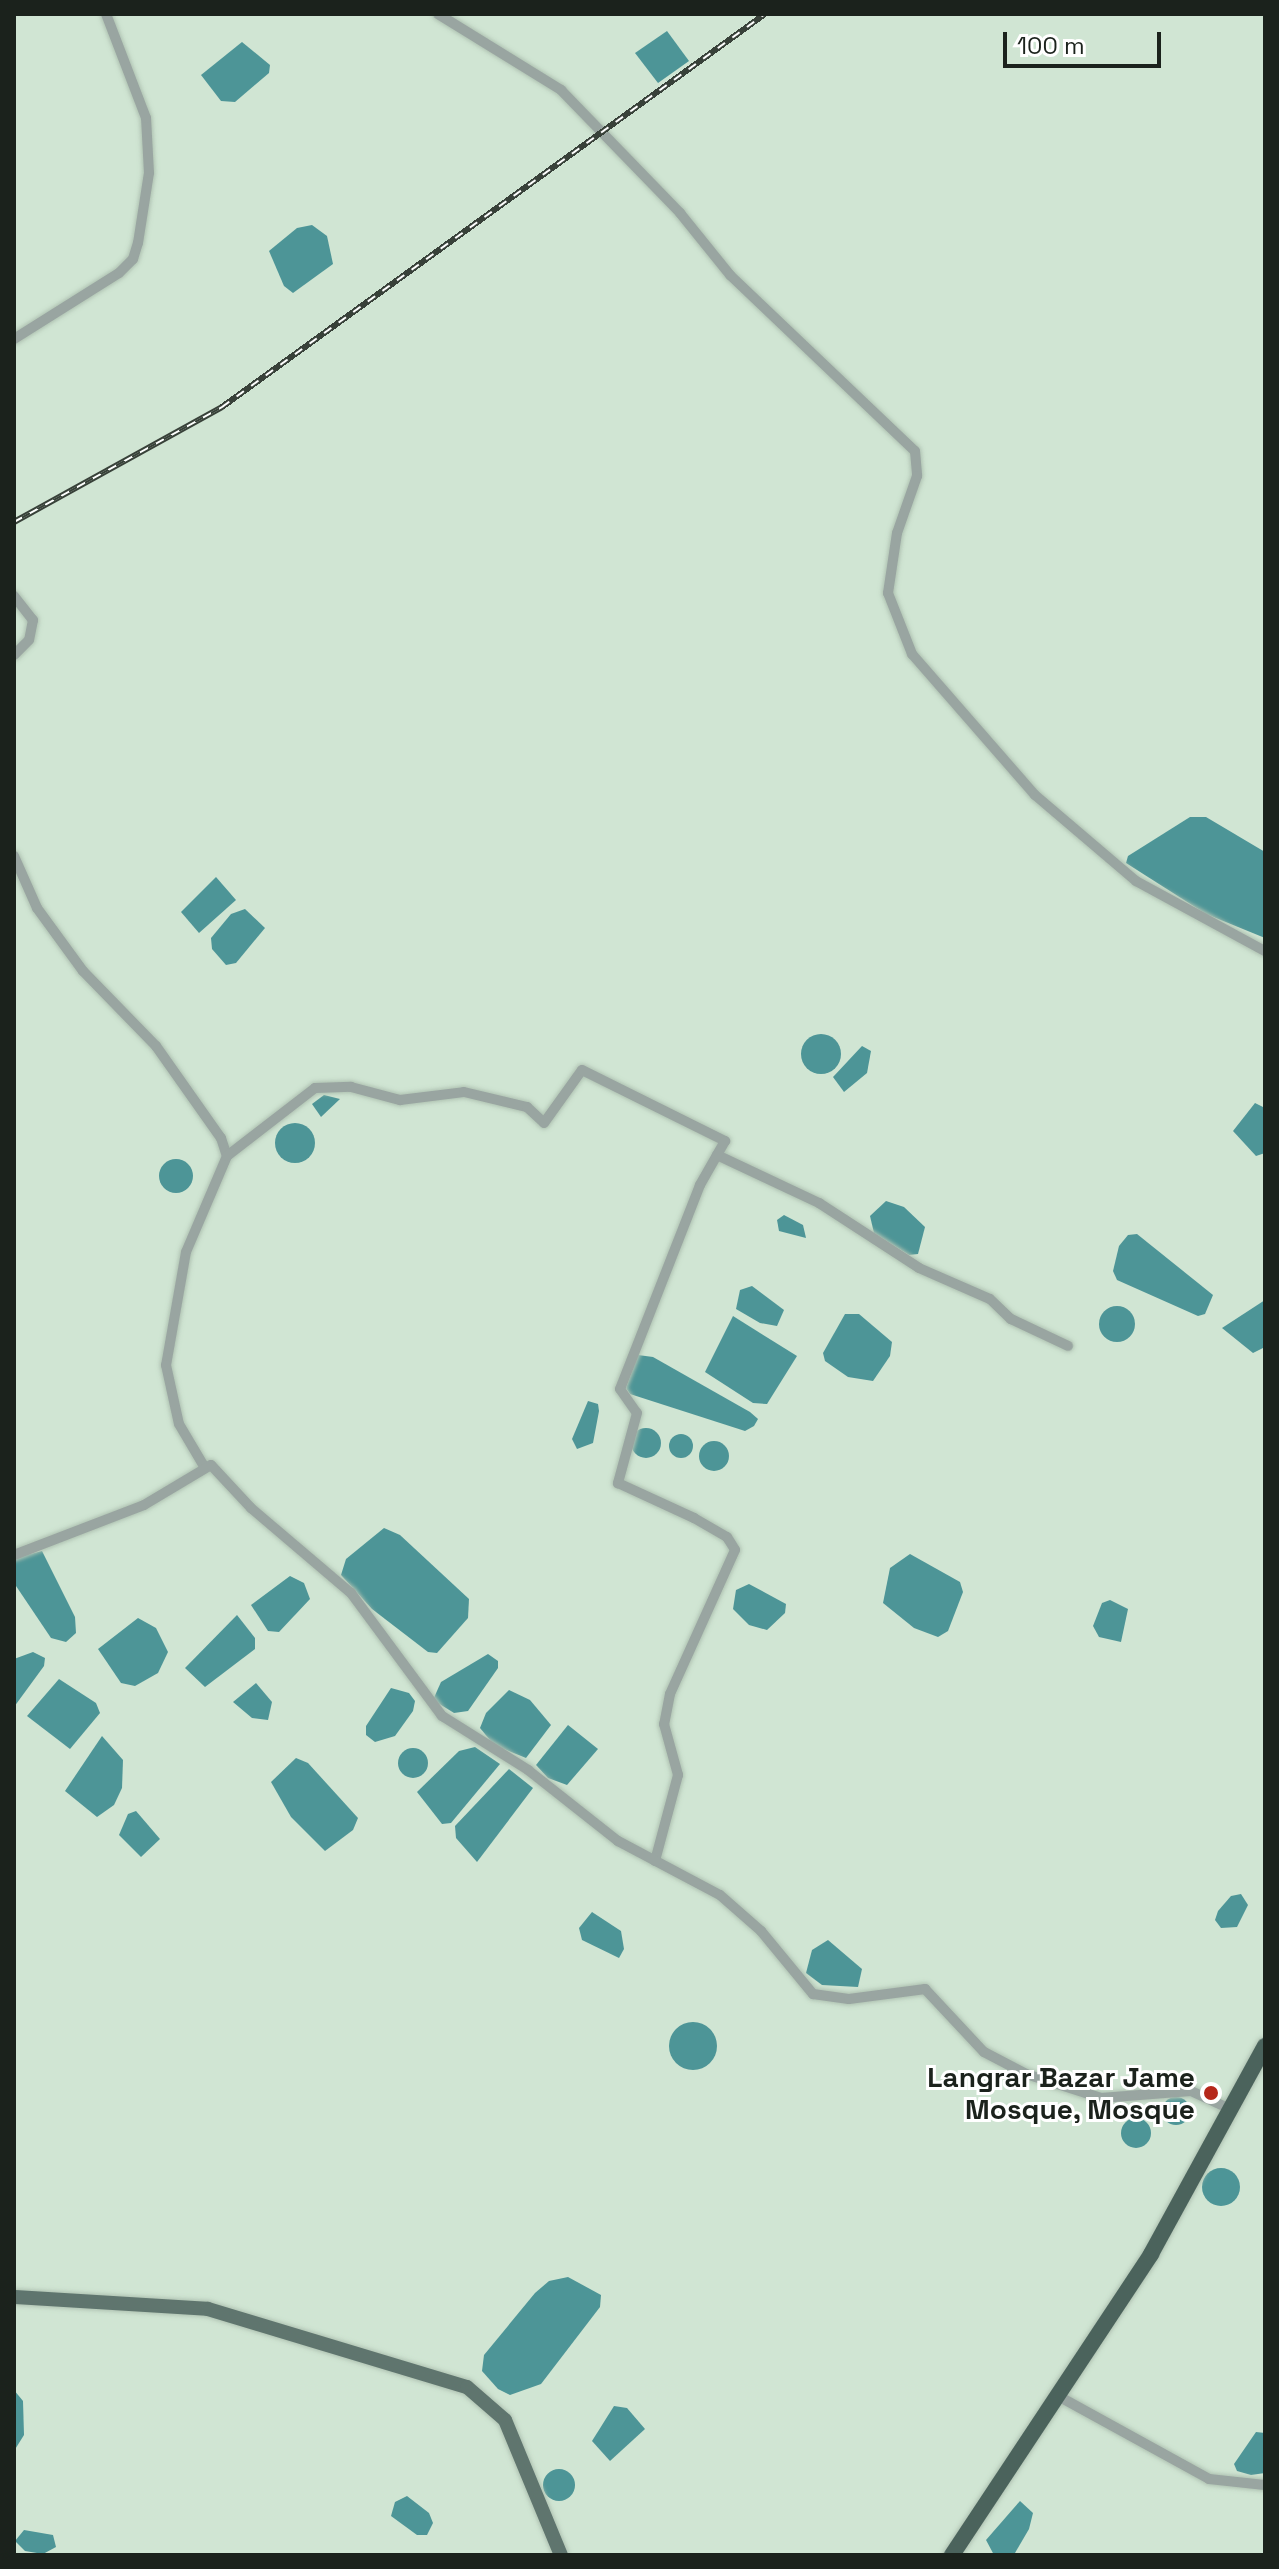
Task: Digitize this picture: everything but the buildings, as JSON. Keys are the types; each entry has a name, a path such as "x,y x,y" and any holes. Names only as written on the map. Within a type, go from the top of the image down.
{"highway":[{"path":"952,2555 1060,2397 1151,2254 1265,2046"}],"main road":[{"path":"14,2297 208,2309 467,2387 505,2420 561,2555"}],"street":[{"path":"14,339 119,273 133,259 138,243 149,173 146,118 106,14"},
{"path":"438,14 561,90 680,213 730,275 915,451 917,476 897,533 888,593 912,654 1035,795 1136,881 1265,951"},
{"path":"14,596 33,620 29,640 14,655"},
{"path":"14,856 37,908 83,971 156,1046 221,1138 227,1156"},
{"path":"205,1468 179,1424 166,1365 186,1252 227,1156 315,1088 351,1087 400,1100 464,1092 527,1107 544,1123 582,1070 725,1141 700,1185 620,1389 637,1413 618,1483 694,1518 727,1537 735,1550 670,1694 664,1724 678,1775 655,1861"},
{"path":"717,1155 819,1203 919,1268 990,1299 1011,1319 1068,1346"},
{"path":"14,1555 144,1505 211,1465 224,1475 251,1508 351,1593 442,1716 528,1770 618,1841 720,1895 761,1931 813,1994 849,1999 925,1989 984,2052 1026,2074 1101,2098 1191,2091 1230,2109"},
{"path":"1060,2397 1209,2479 1265,2485"}],"water":[{"path":"667,31 689,61 658,83 635,53"},
{"path":"242,42 270,65 269,73 235,102 221,101 201,75"},
{"path":"312,225 327,236 333,264 293,293 284,286 269,251 297,228"},
{"path":"1190,817 1206,817 1265,852 1265,938 1206,914 1126,863 1128,856"},
{"path":"216,877 236,900 199,933 181,912"},
{"path":"245,909 265,928 236,963 226,965 212,949 211,938 231,914"},
{"path":"821,1034 835,1040 841,1054 835,1068 821,1074 807,1068 801,1054 807,1040"},
{"path":"862,1046 871,1051 867,1073 844,1092 833,1077"},
{"path":"324,1095 340,1099 321,1117 312,1104"},
{"path":"1255,1103 1265,1108 1265,1153 1256,1156 1233,1131"},
{"path":"295,1123 309,1129 315,1143 309,1157 295,1163 281,1157 275,1143 281,1129"},
{"path":"176,1159 188,1164 193,1176 188,1188 176,1193 164,1188 159,1176 164,1164"},
{"path":"886,1201 904,1207 925,1227 918,1254 909,1255 874,1233 870,1216"},
{"path":"784,1215 803,1225 806,1238 779,1231 777,1220"},
{"path":"1137,1234 1213,1295 1205,1314 1198,1316 1117,1280 1113,1271 1119,1246 1128,1235"},
{"path":"752,1286 784,1310 777,1326 760,1323 736,1309 740,1290"},
{"path":"1265,1300 1265,1347 1253,1353 1222,1328"},
{"path":"1117,1306 1130,1311 1135,1324 1130,1337 1117,1342 1104,1337 1099,1324 1104,1311"},
{"path":"845,1314 859,1314 892,1342 890,1356 873,1381 848,1377 825,1361 823,1353"},
{"path":"733,1316 797,1356 767,1404 753,1403 705,1372"},
{"path":"638,1355 653,1357 750,1412 758,1419 754,1426 745,1431 630,1394 626,1388"},
{"path":"588,1401 598,1404 599,1411 593,1443 577,1449 572,1439"},
{"path":"646,1428 652,1429 660,1437 660,1449 652,1457 646,1458 640,1457 632,1449 631,1443 632,1437 640,1429"},
{"path":"681,1434 690,1437 693,1446 690,1455 681,1458 672,1455 669,1446 672,1437"},
{"path":"714,1441 720,1442 728,1450 728,1462 720,1470 714,1471 708,1470 700,1462 699,1456 700,1450 708,1442"},
{"path":"384,1528 400,1535 469,1599 468,1618 437,1653 428,1652 372,1609 341,1575 346,1559"},
{"path":"42,1551 75,1617 76,1633 66,1642 51,1638 14,1583 14,1558"},
{"path":"910,1554 960,1582 963,1592 948,1631 938,1637 914,1628 883,1603 890,1568"},
{"path":"290,1576 304,1583 310,1599 279,1632 268,1631 251,1605"},
{"path":"749,1584 786,1604 785,1613 767,1630 749,1625 733,1609 736,1590"},
{"path":"1110,1600 1128,1609 1121,1642 1099,1637 1093,1626 1102,1603"},
{"path":"237,1615 255,1638 255,1649 205,1687 185,1668"},
{"path":"138,1618 156,1628 168,1652 158,1673 135,1686 121,1683 98,1649"},
{"path":"33,1652 45,1658 44,1666 14,1707 14,1659"},
{"path":"488,1654 498,1661 498,1668 468,1711 454,1713 433,1700 441,1682"},
{"path":"59,1679 96,1703 100,1713 70,1749 27,1716"},
{"path":"256,1683 272,1702 268,1720 252,1718 233,1702"},
{"path":"391,1688 409,1693 415,1701 413,1711 395,1736 375,1742 366,1735 366,1726"},
{"path":"509,1690 530,1700 551,1725 526,1758 494,1745 480,1728 486,1713"},
{"path":"568,1725 598,1749 567,1785 548,1778 536,1765"},
{"path":"102,1736 123,1760 122,1788 114,1805 97,1817 65,1791"},
{"path":"475,1747 500,1764 451,1823 442,1824 417,1792 459,1751"},
{"path":"413,1748 424,1752 428,1763 424,1774 413,1778 402,1774 398,1763 402,1752"},
{"path":"296,1758 308,1763 358,1818 353,1830 325,1851 291,1817 271,1782"},
{"path":"509,1769 533,1788 477,1862 456,1838 455,1826"},
{"path":"136,1811 160,1839 141,1857 119,1835 128,1814"},
{"path":"1241,1894 1248,1905 1237,1927 1221,1928 1215,1920 1218,1911 1231,1896"},
{"path":"592,1912 621,1931 624,1949 619,1958 582,1940 579,1928"},
{"path":"828,1940 862,1969 858,1987 822,1985 806,1973 812,1950"},
{"path":"693,2022 710,2029 717,2046 710,2063 693,2070 676,2063 669,2046 676,2029"},
{"path":"1176,2097 1186,2101 1190,2111 1186,2121 1176,2125 1166,2121 1162,2111 1166,2101"},
{"path":"1136,2118 1147,2122 1151,2133 1147,2144 1136,2148 1125,2144 1121,2133 1125,2122"},
{"path":"1221,2168 1234,2174 1240,2187 1234,2200 1221,2206 1208,2200 1202,2187 1208,2174"},
{"path":"568,2277 601,2295 600,2307 541,2384 510,2395 498,2389 482,2371 484,2355 535,2293 549,2281"},
{"path":"14,2390 23,2401 24,2435 14,2451"},
{"path":"614,2406 627,2408 645,2429 610,2461 592,2441"},
{"path":"1256,2432 1265,2433 1265,2473 1251,2475 1237,2471 1234,2464"},
{"path":"559,2469 570,2474 575,2485 570,2496 559,2501 548,2496 543,2485 548,2474"},
{"path":"407,2496 429,2513 433,2523 427,2535 417,2535 391,2516 395,2502"},
{"path":"1020,2501 1033,2513 1029,2529 1015,2553 994,2555 986,2540"},
{"path":"24,2530 53,2535 56,2547 43,2554 25,2551 15,2541"}],"railway":[{"path":"14,522 222,407 765,14"}],"place":[{"name":"Langrar Bazar Jame Mosque, Mosque","path":"1211,2093"}]}
